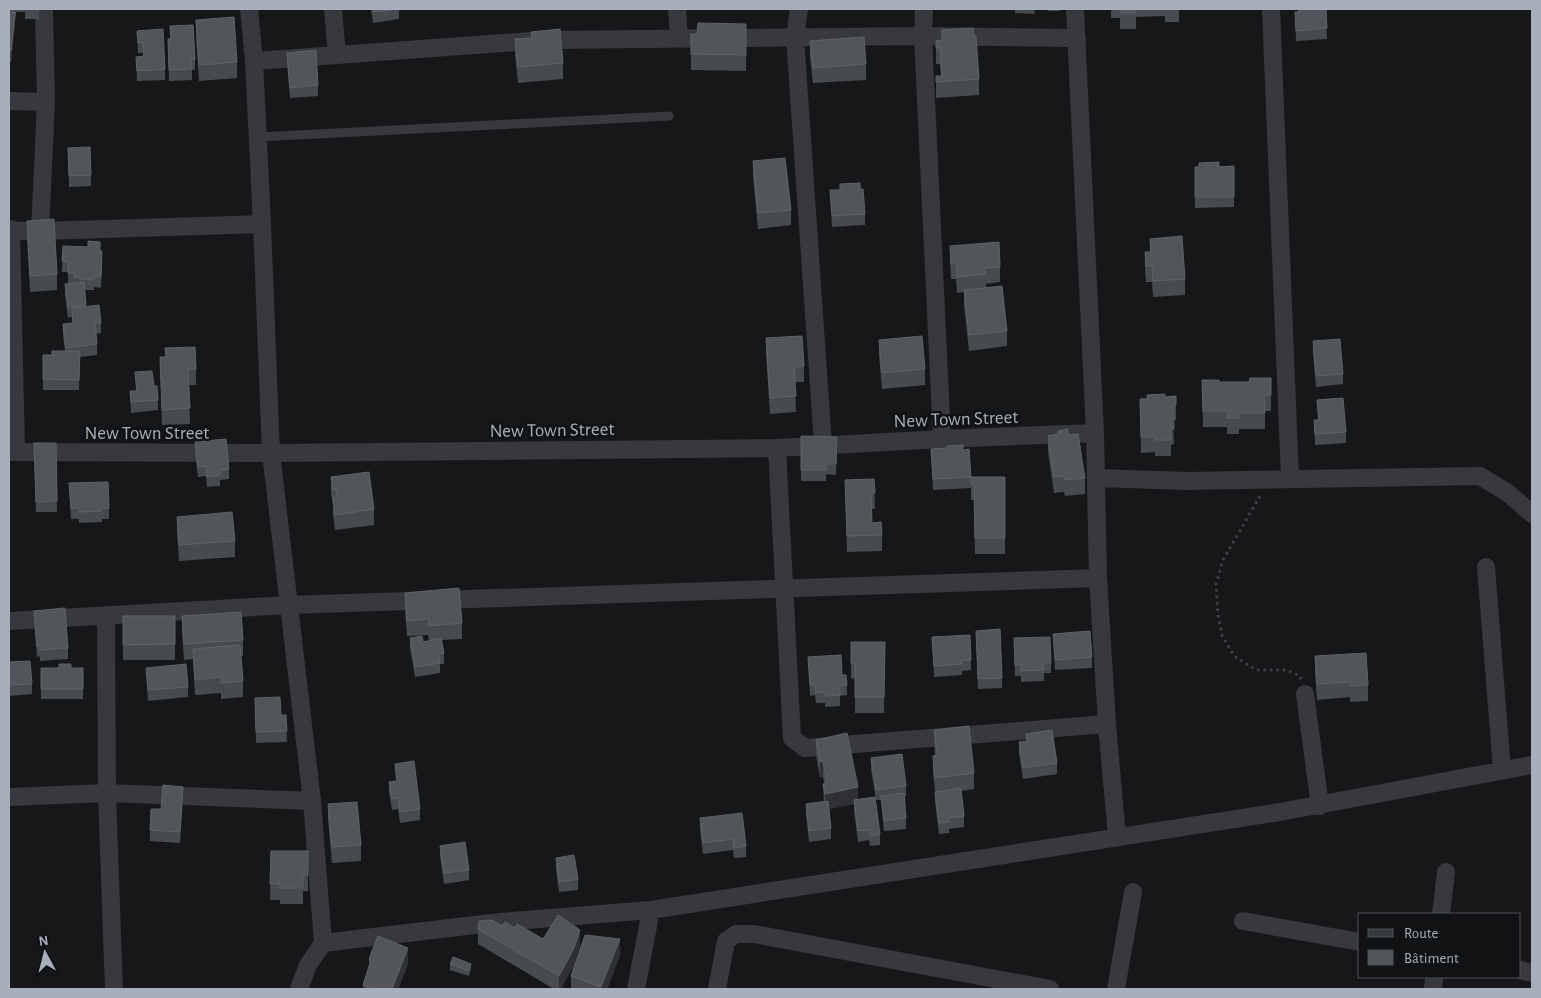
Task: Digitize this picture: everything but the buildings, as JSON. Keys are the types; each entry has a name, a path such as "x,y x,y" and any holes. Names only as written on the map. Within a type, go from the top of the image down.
{"street":[{"path":"40,231 46,102 44,9"},
{"path":"249,9 258,137 271,452 312,801 323,943 308,965 299,989"},
{"path":"334,9 337,55"},
{"path":"678,9 679,38"},
{"path":"800,9 795,37 823,445"},
{"path":"924,9 923,36 942,439"},
{"path":"1075,9 1095,433 1098,578 1107,724 1117,837"},
{"path":"1271,9 1290,478"},
{"path":"254,61 545,40 923,36 1077,38"},
{"path":"9,100 46,102"},
{"path":"12,452 10,229 40,231 262,224"},
{"name":"New Town Street","path":"12,452 777,448 1095,433"},
{"path":"777,448 792,738 805,748 1107,724"},
{"path":"1096,478 1187,481 1480,476 1508,493 1532,514"},
{"path":"1486,567 1502,770"},
{"path":"9,621 289,605 1098,578"},
{"path":"106,615 107,794 114,989"},
{"path":"1305,694 1320,806"},
{"path":"323,943 500,922 651,910 1320,806 1532,765"},
{"path":"9,797 107,794 312,801"},
{"path":"1441,913 1446,872"},
{"path":"1116,989 1133,892"},
{"path":"636,989 651,910"},
{"path":"1243,921 1358,942"},
{"path":"717,989 726,941 736,934 754,934 1050,989"}],"lane":[{"path":"258,137 669,116"}],"path":[{"path":"1269,479 1222,560 1216,584 1218,615 1222,635 1234,656 1256,670 1286,670 1300,676 1305,694"}]}
